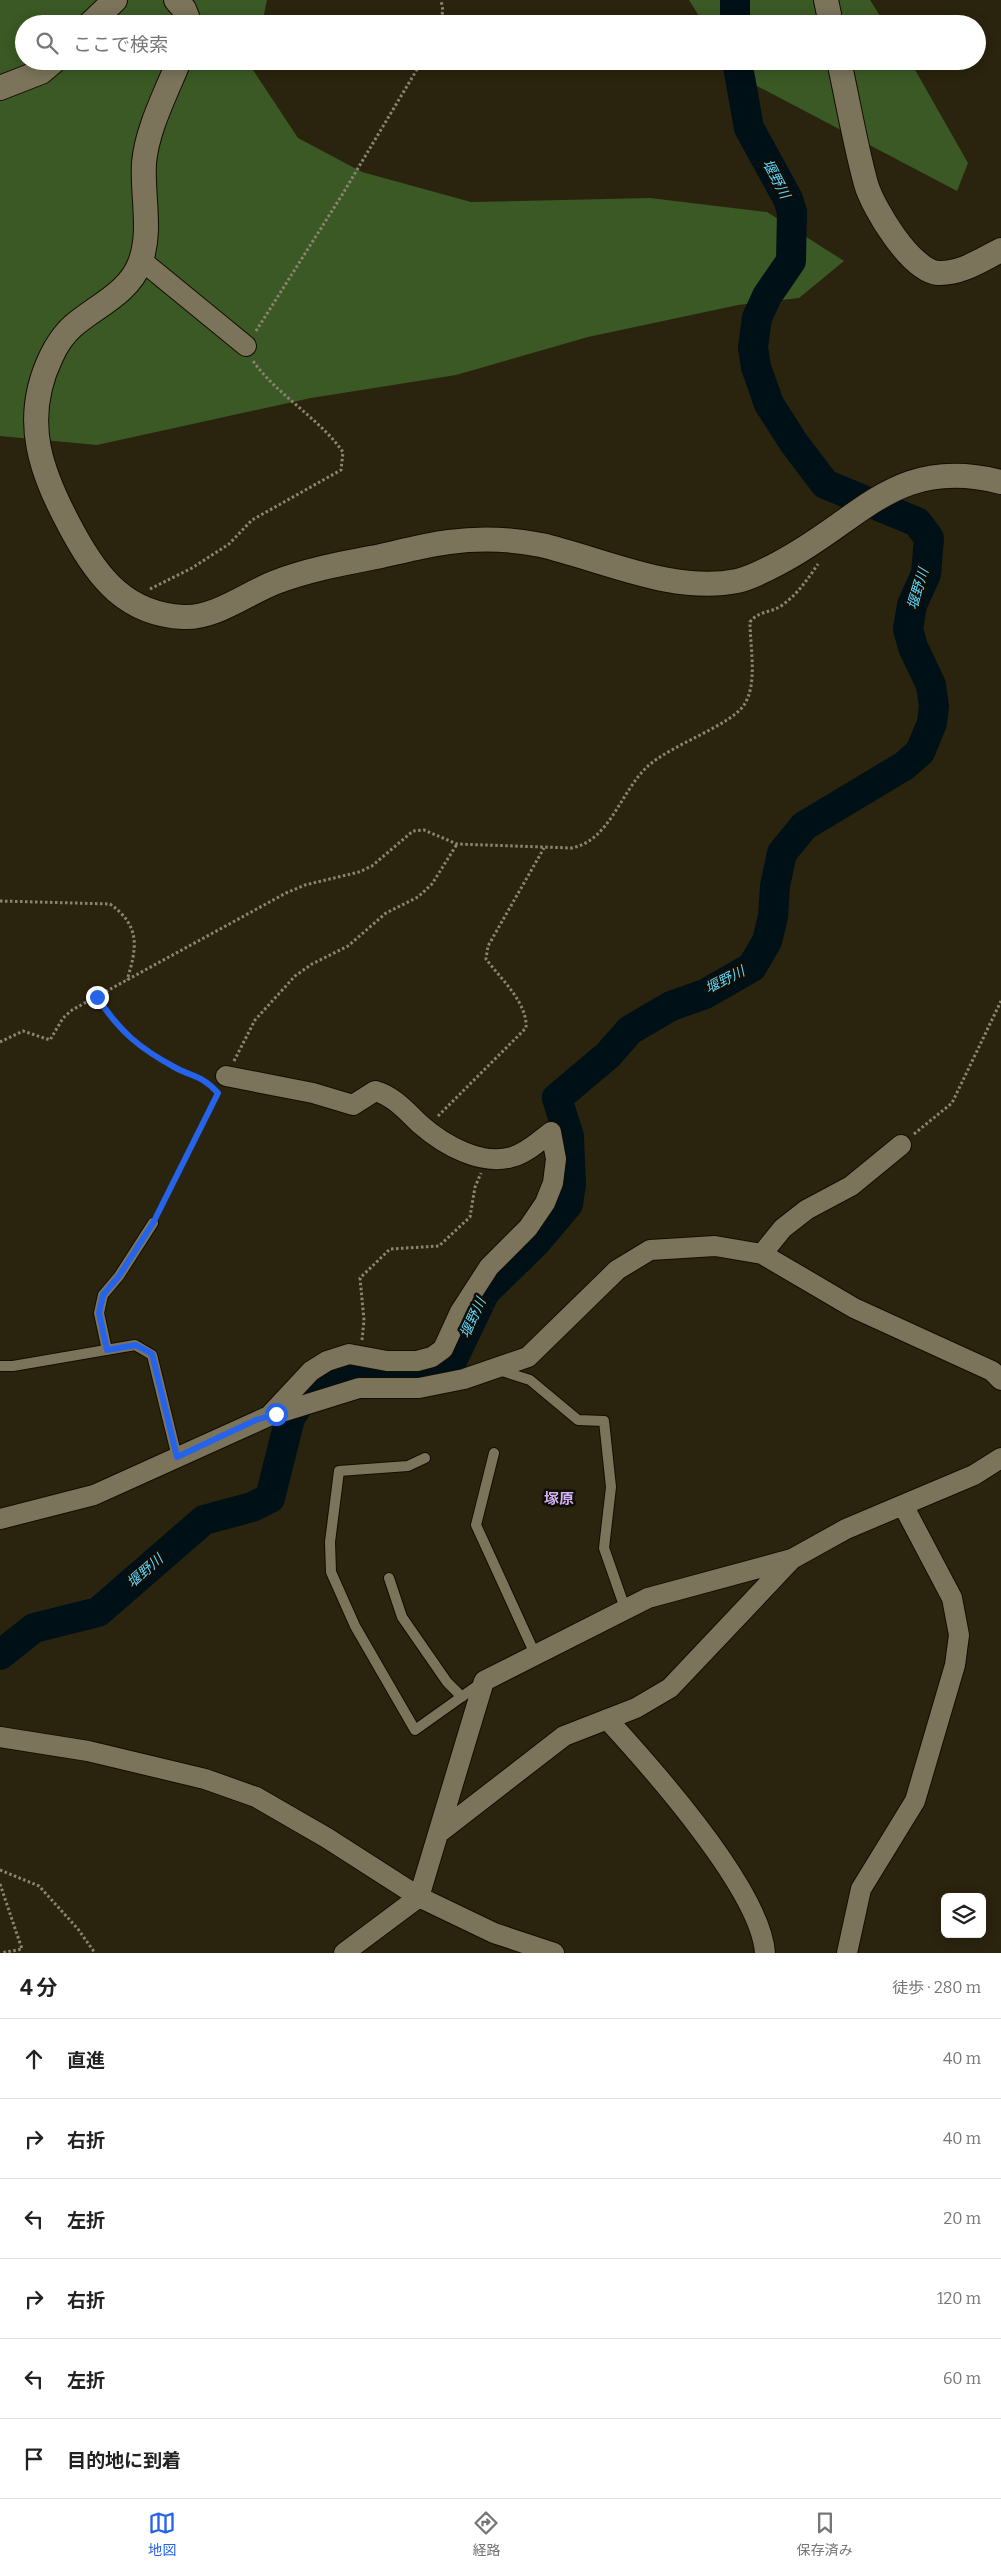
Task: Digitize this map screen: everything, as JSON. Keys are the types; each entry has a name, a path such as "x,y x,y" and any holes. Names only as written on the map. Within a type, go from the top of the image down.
{"street":[{"path":"99,15 115,0"},
{"path":"176,0 186,15"},
{"path":"826,0 829,15"},
{"path":"0,88 43,70"},
{"path":"176,70 150,137 144,160 145,237 141,260 134,275 116,294 69,329 51,358 36,413 41,465 51,492 91,566 109,587 132,603 158,614 187,618 216,610 272,583 307,571 447,542 490,539 538,544 682,583 709,584 739,580 769,569 802,551 858,510 890,490 913,480 937,476 962,475 1001,482"},
{"path":"841,70 867,186 882,216 917,264 936,273 957,272 1001,250"},
{"path":"141,260 246,346"},
{"path":"222,1084 313,1093 353,1105 375,1092 388,1095 426,1129 455,1148 488,1159 512,1157 527,1151 551,1132 556,1159 553,1183 545,1203 528,1228 489,1267 460,1312 443,1349 432,1357 417,1361 387,1361 354,1356 327,1361 311,1371 273,1414"},
{"path":"762,1254 783,1228 806,1210 851,1186 901,1145"},
{"path":"0,1519 94,1495 273,1414 360,1388 379,1386 419,1388 464,1379 528,1357 618,1270 650,1250 716,1246 762,1254 854,1308 992,1370 1001,1380"},
{"path":"354,1356 379,1386"},
{"path":"344,1953 419,1897 484,1681 534,1654 648,1598 792,1559 846,1529 974,1475 1001,1458"},
{"path":"847,1953 861,1888 915,1801 955,1665 959,1635 952,1598 902,1506"},
{"path":"440,1832 564,1736 636,1708 670,1688 792,1559"},
{"path":"606,1719 649,1765 734,1878 753,1911 765,1941 766,1953"},
{"path":"0,1737 88,1751 205,1779 256,1797 327,1838 419,1897 494,1933 554,1953"}],"lane":[{"path":"107,1350 99,1313 103,1295 119,1276 153,1223"},
{"path":"0,1366 13,1366 136,1345 152,1354 177,1457"},
{"path":"494,1368 530,1380 578,1420 604,1421 611,1487 604,1548 626,1610"},
{"path":"494,1452 476,1525 534,1654"},
{"path":"425,1458 408,1466 339,1470 330,1542 331,1572 355,1626 415,1730 484,1681"},
{"path":"389,1578 402,1617 446,1682 462,1696"}],"path":[{"path":"441,0 442,15"},
{"path":"132,603 148,590 192,568 229,544 252,520 341,470 344,452 333,437 266,379 246,346 342,196 417,70"},
{"path":"0,1042 23,1031 50,1040 63,1018 97,997 286,894 305,886 359,872 372,866 413,832 424,830 458,844 544,848 584,846 596,838 642,772 659,756 731,716 744,705 751,686 750,622 756,615 779,607 798,592 820,562"},
{"path":"153,1223 256,1020 295,976 312,964 348,946 386,913 418,897 432,884 458,844"},
{"path":"426,1129 526,1028 527,1018 521,1006 486,958 488,946 544,848"},
{"path":"0,901 110,904 124,914 133,932 135,954 127,980"},
{"path":"97,997 114,1024 136,1043 182,1071 222,1084"},
{"path":"901,1145 952,1104 1001,1001"},
{"path":"354,1356 364,1320 360,1278 390,1249 439,1246 470,1217 475,1187 488,1159"},
{"path":"0,1870 39,1886 78,1929 95,1953"},
{"path":"0,1884 22,1949 1,1953"}],"green space":[{"path":"0,0 267,0 264,15 15,15 15,70 253,70 298,138 362,172 471,202 650,198 767,212 844,261 799,298 738,305 588,337 456,375 311,398 97,445 0,436"},
{"path":"689,0 870,0 879,15 698,15"},
{"path":"734,70 915,70 968,163 957,191 738,76"}],"waterway":[{"name":"堰野川","path":"735,0 735,15"},
{"name":"堰野川","path":"0,1655 34,1628 98,1612 204,1520 252,1507 270,1498 290,1418 309,1388 342,1371 427,1372 451,1363 485,1292 536,1242 568,1204 571,1184 569,1137 557,1098 608,1055 630,1030 671,1006 705,994 752,967 767,941 773,917 775,886 782,853 804,826 904,766 920,752 932,723 934,706 931,685 913,647 908,629 912,605 926,574 929,538 917,522 825,484 794,443 769,404 756,367 753,347 757,318 767,296 791,261 792,212 788,199 749,128 739,70"}],"district":[{"name":"塚原","path":"559,1499"}],"route":[{"path":"97,997 114,1024 136,1043 164,1062 182,1071 200,1076 218,1093 153,1223 119,1276 103,1295 99,1313 107,1350 136,1345 145,1348 152,1354 177,1457 256,1420 276,1414"}]}
